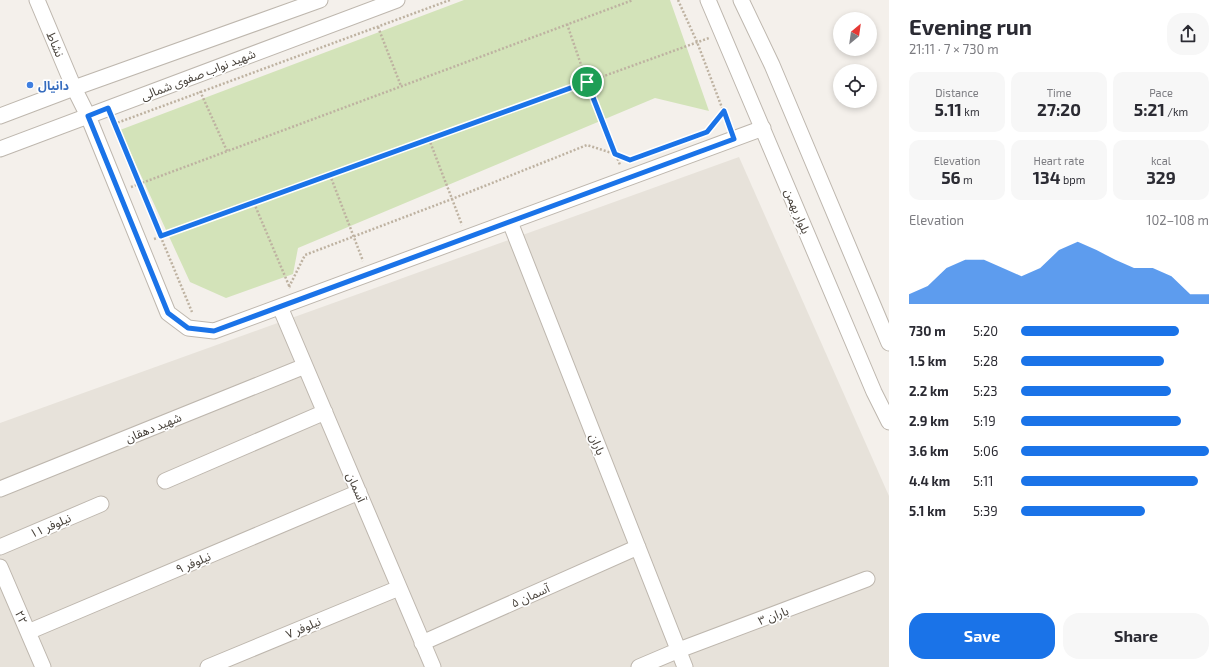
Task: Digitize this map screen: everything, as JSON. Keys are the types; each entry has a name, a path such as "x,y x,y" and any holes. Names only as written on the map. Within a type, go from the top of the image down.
{"street":[{"name":"نشاط","path":"38,0 74,88 88,116 168,313 188,328 214,331 280,306"},
{"path":"0,116 320,0"},
{"name":"شهید نواب صفوی شمالی","path":"0,149 397,0"},
{"name":"بلوار بهمن","path":"708,0 868,377 889,422"},
{"path":"741,0 775,72 889,343"},
{"path":"280,306 763,128"},
{"name":"باران","path":"510,222 685,667"},
{"name":"آسمان","path":"280,306 432,667"},
{"name":"شهید دهقان","path":"0,489 305,366"},
{"path":"165,481 325,412"},
{"name":"نیلوفر ۹","path":"28,632 359,492"},
{"name":"نیلوفر ۱۱","path":"0,547 101,504"},
{"name":"آسمان ۵","path":"422,643 638,548"},
{"name":"۲۲","path":"0,567 43,667"},
{"name":"باران ۳","path":"639,667 679,650 867,578"},
{"name":"نیلوفر ۷","path":"208,667 399,588"}],"path":[{"path":"114,124 450,0"},
{"path":"118,191 633,0"},
{"path":"678,0 697,42 734,139"},
{"path":"372,9 401,86"},
{"path":"567,24 587,82 625,179"},
{"path":"140,244 722,33"},
{"path":"193,76 227,151"},
{"path":"108,108 192,312 197,313"},
{"path":"707,132 724,111"},
{"path":"429,139 467,237"},
{"path":"282,290 289,287 305,255 452,199 587,145 630,160 637,157"},
{"path":"330,175 368,274"},
{"path":"254,203 295,301"}],"shaded area":[{"path":"739,157 889,496 889,667 0,667 0,423"}],"green space":[{"path":"464,0 670,0 709,111 655,98 298,248 293,274 226,298 190,282 120,130"}],"place":[{"name":"دانیال","path":"30,85"}],"route":[{"path":"587,82 615,154 630,160 707,132 724,111 734,139 214,331 188,328 168,313 88,116 108,108 161,236 587,82"}]}
